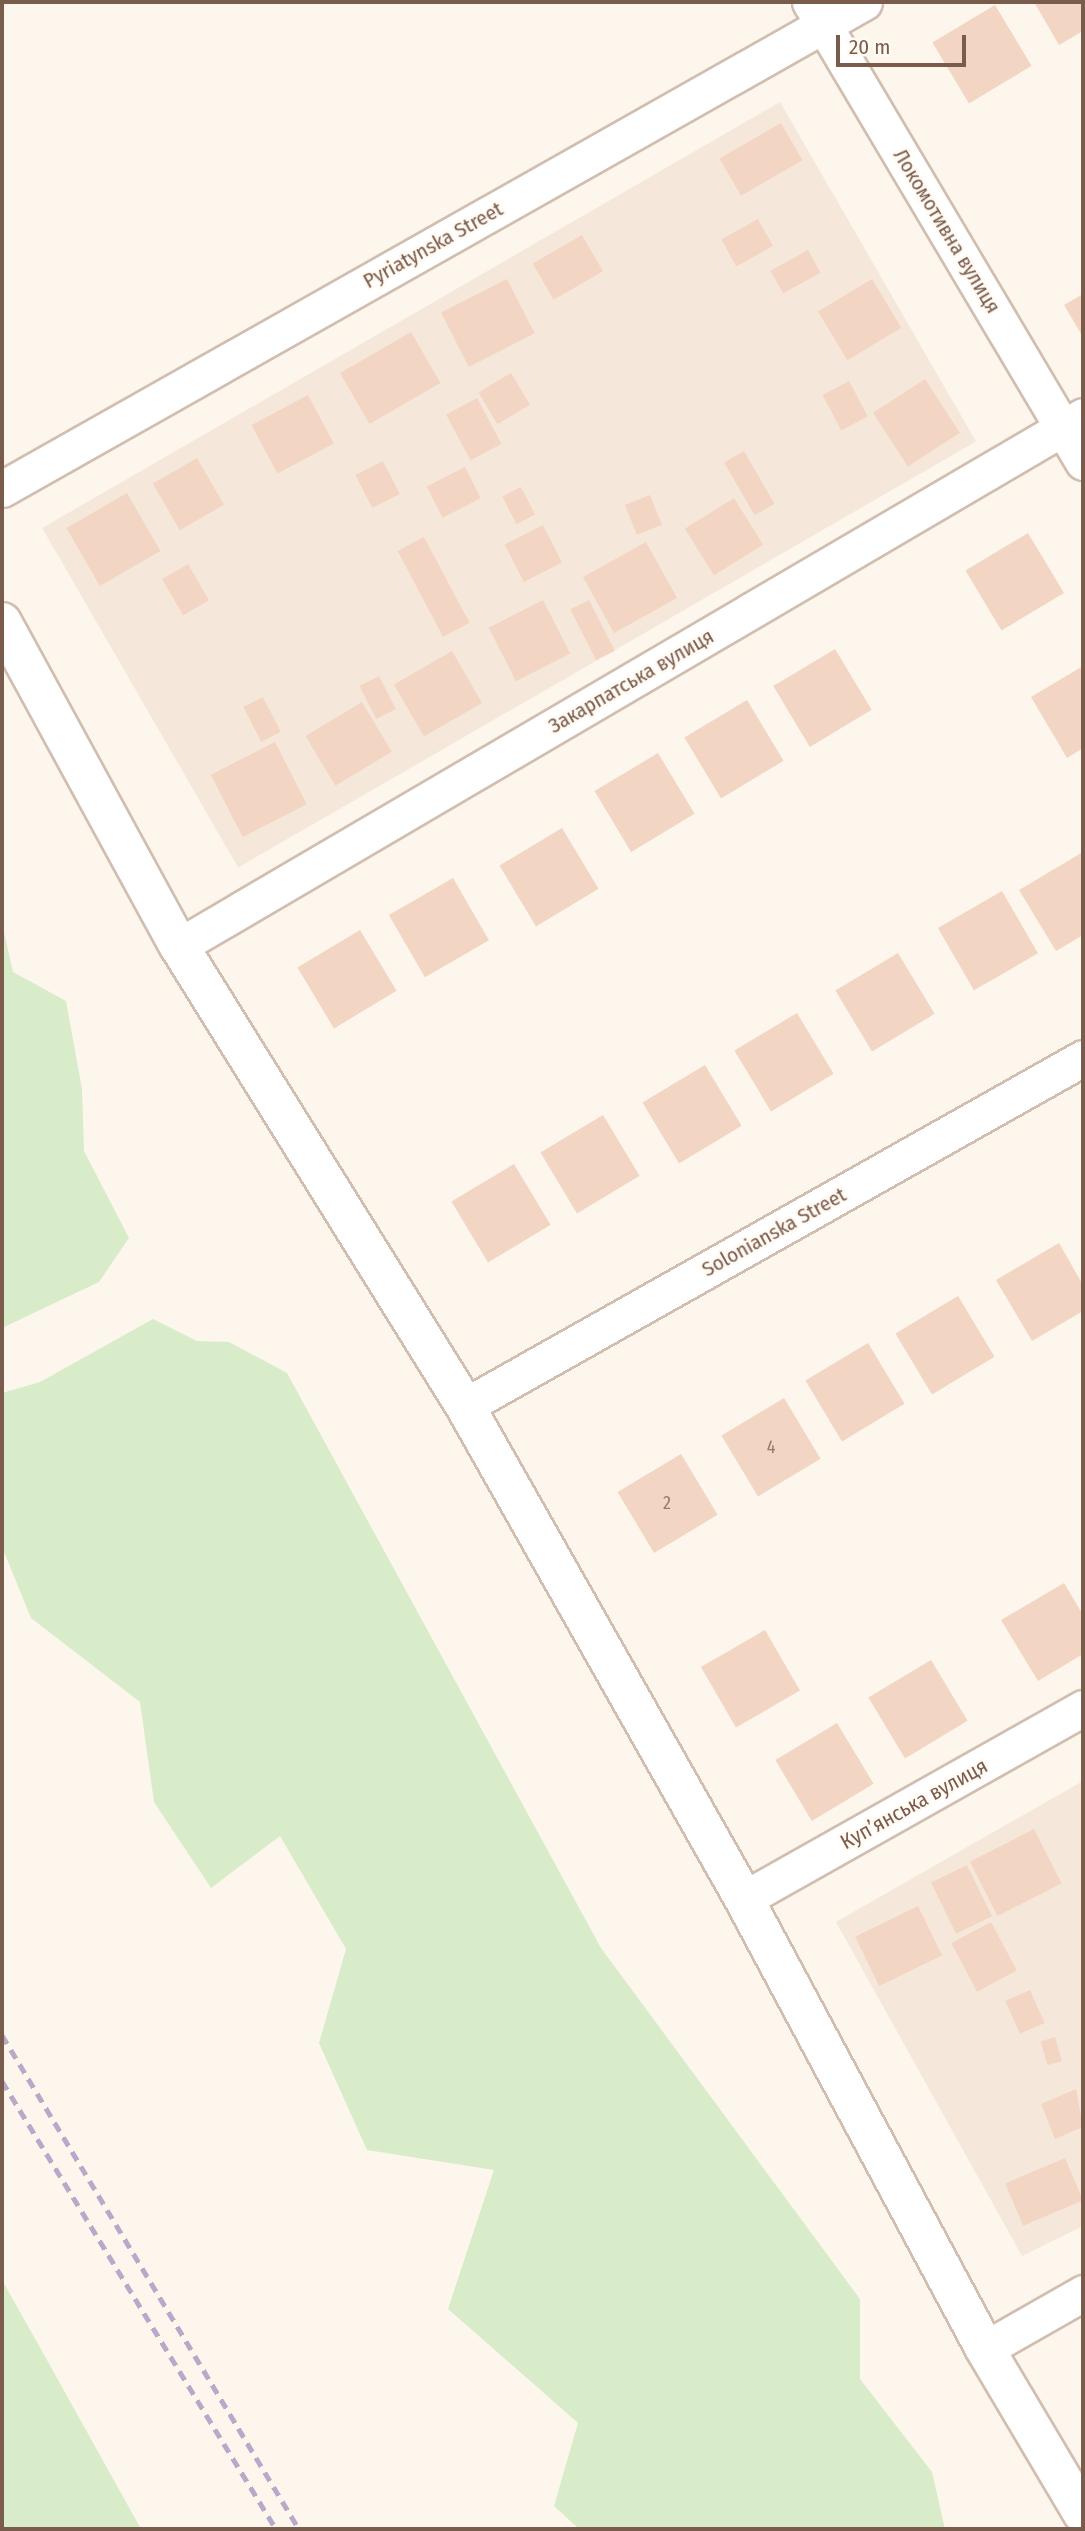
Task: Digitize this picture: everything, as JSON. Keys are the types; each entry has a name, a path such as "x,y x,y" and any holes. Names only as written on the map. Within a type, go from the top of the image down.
{"street":[{"name":"Pyriatynska Street","path":"2,489 817,13 864,2"},
{"name":"Локомотивна вулиця","path":"817,13 1074,422 1083,462"},
{"name":"Закарпатська вулиця","path":"178,946 1074,422"},
{"path":"2,622 178,946 465,1406 744,1899 985,2349 1083,2514"},
{"name":"Solonianska Street","path":"465,1406 1083,1058"},
{"name":"Купʼянська вулиця","path":"744,1899 1083,1708"},
{"path":"985,2349 1083,2293"}],"shaded area":[{"path":"780,102 976,441 238,867 42,528"},
{"path":"1083,1781 1083,2226 1022,2256 836,1922"}],"green space":[{"path":"2,923 13,972 66,1001 82,1089 84,1151 129,1238 99,1282 2,1328"},
{"path":"153,1319 197,1341 229,1342 287,1373 601,1948 860,2299 860,2379 932,2472 945,2529 579,2529 554,2506 578,2423 448,2309 494,2170 367,2150 319,2043 346,1949 280,1836 211,1888 154,1802 140,1702 31,1618 2,1547 2,1393 40,1382"},
{"path":"2,2280 47,2360 141,2529 2,2529"}],"building":[{"path":"1034,2 1083,2 1083,31 1059,45"},
{"path":"995,5 1032,66 969,103 932,43"},
{"path":"781,123 802,160 741,196 720,158"},
{"path":"758,219 773,246 736,266 721,239"},
{"path":"582,235 603,271 554,300 533,264"},
{"path":"808,250 821,273 783,294 770,271"},
{"path":"507,279 535,333 469,367 441,313"},
{"path":"872,279 901,328 847,360 818,311"},
{"path":"1083,294 1083,337 1064,305"},
{"path":"411,332 440,383 369,424 340,373"},
{"path":"511,373 530,405 497,424 478,393"},
{"path":"925,379 960,433 908,466 873,413"},
{"path":"849,381 868,416 841,430 823,395"},
{"path":"308,395 334,444 277,474 251,425"},
{"path":"477,398 501,444 471,460 446,414"},
{"path":"744,451 775,504 755,515 724,462"},
{"path":"197,458 224,505 180,530 153,483"},
{"path":"383,461 400,494 372,508 355,475"},
{"path":"465,467 481,498 443,518 427,487"},
{"path":"521,487 535,515 516,524 502,497"},
{"path":"127,493 160,551 100,586 66,528"},
{"path":"650,495 662,525 637,535 625,505"},
{"path":"734,498 763,545 714,575 685,529"},
{"path":"543,525 562,562 524,582 505,545"},
{"path":"1028,533 1064,593 1001,631 965,571"},
{"path":"424,537 470,623 443,637 398,551"},
{"path":"646,542 677,598 614,633 583,577"},
{"path":"188,564 209,600 183,615 162,579"},
{"path":"543,600 570,653 516,681 489,628"},
{"path":"589,600 615,651 596,660 570,610"},
{"path":"835,649 872,710 810,747 773,686"},
{"path":"452,651 482,703 424,736 394,684"},
{"path":"1083,666 1083,748 1067,758 1031,697"},
{"path":"379,676 396,709 376,719 359,686"},
{"path":"263,697 281,732 261,742 243,707"},
{"path":"747,700 784,761 721,798 684,738"},
{"path":"362,702 392,752 335,786 305,736"},
{"path":"275,742 307,804 243,837 211,775"},
{"path":"658,753 695,814 631,852 595,791"},
{"path":"562,828 599,889 536,926 499,866"},
{"path":"1083,852 1083,935 1056,951 1019,890"},
{"path":"453,878 489,940 425,977 389,915"},
{"path":"1002,891 1038,953 974,990 938,928"},
{"path":"360,930 397,991 334,1028 297,968"},
{"path":"898,953 935,1014 872,1051 835,991"},
{"path":"797,1013 834,1074 771,1111 734,1051"},
{"path":"705,1065 742,1126 679,1163 642,1103"},
{"path":"603,1115 640,1176 577,1213 540,1153"},
{"path":"514,1164 551,1225 488,1262 451,1202"},
{"path":"1059,1243 1083,1285 1083,1311 1032,1341 996,1280"},
{"path":"958,1296 995,1357 932,1394 895,1334"},
{"path":"868,1343 905,1404 842,1441 805,1381"},
{"path":"784,1398 821,1459 758,1496 721,1436"},
{"path":"681,1454 718,1515 654,1553 618,1492"},
{"path":"1064,1583 1083,1615 1083,1654 1038,1681 1001,1620"},
{"path":"765,1630 800,1691 736,1728 701,1667"},
{"path":"931,1660 968,1721 905,1758 868,1698"},
{"path":"837,1723 874,1784 812,1821 775,1760"},
{"path":"1034,1829 1062,1883 998,1916 970,1862"},
{"path":"967,1865 992,1916 956,1934 931,1883"},
{"path":"918,1906 942,1955 879,1986 855,1937"},
{"path":"991,1922 1017,1971 977,1992 951,1943"},
{"path":"1030,1990 1045,2023 1020,2034 1005,2001"},
{"path":"1055,2037 1062,2061 1047,2065 1041,2041"},
{"path":"1076,2089 1083,2127 1055,2139 1041,2104"},
{"path":"1065,2158 1083,2200 1023,2226 1005,2183"}],"railway":[{"path":"2,2035 299,2529"},
{"path":"2,2081 276,2529"}]}
